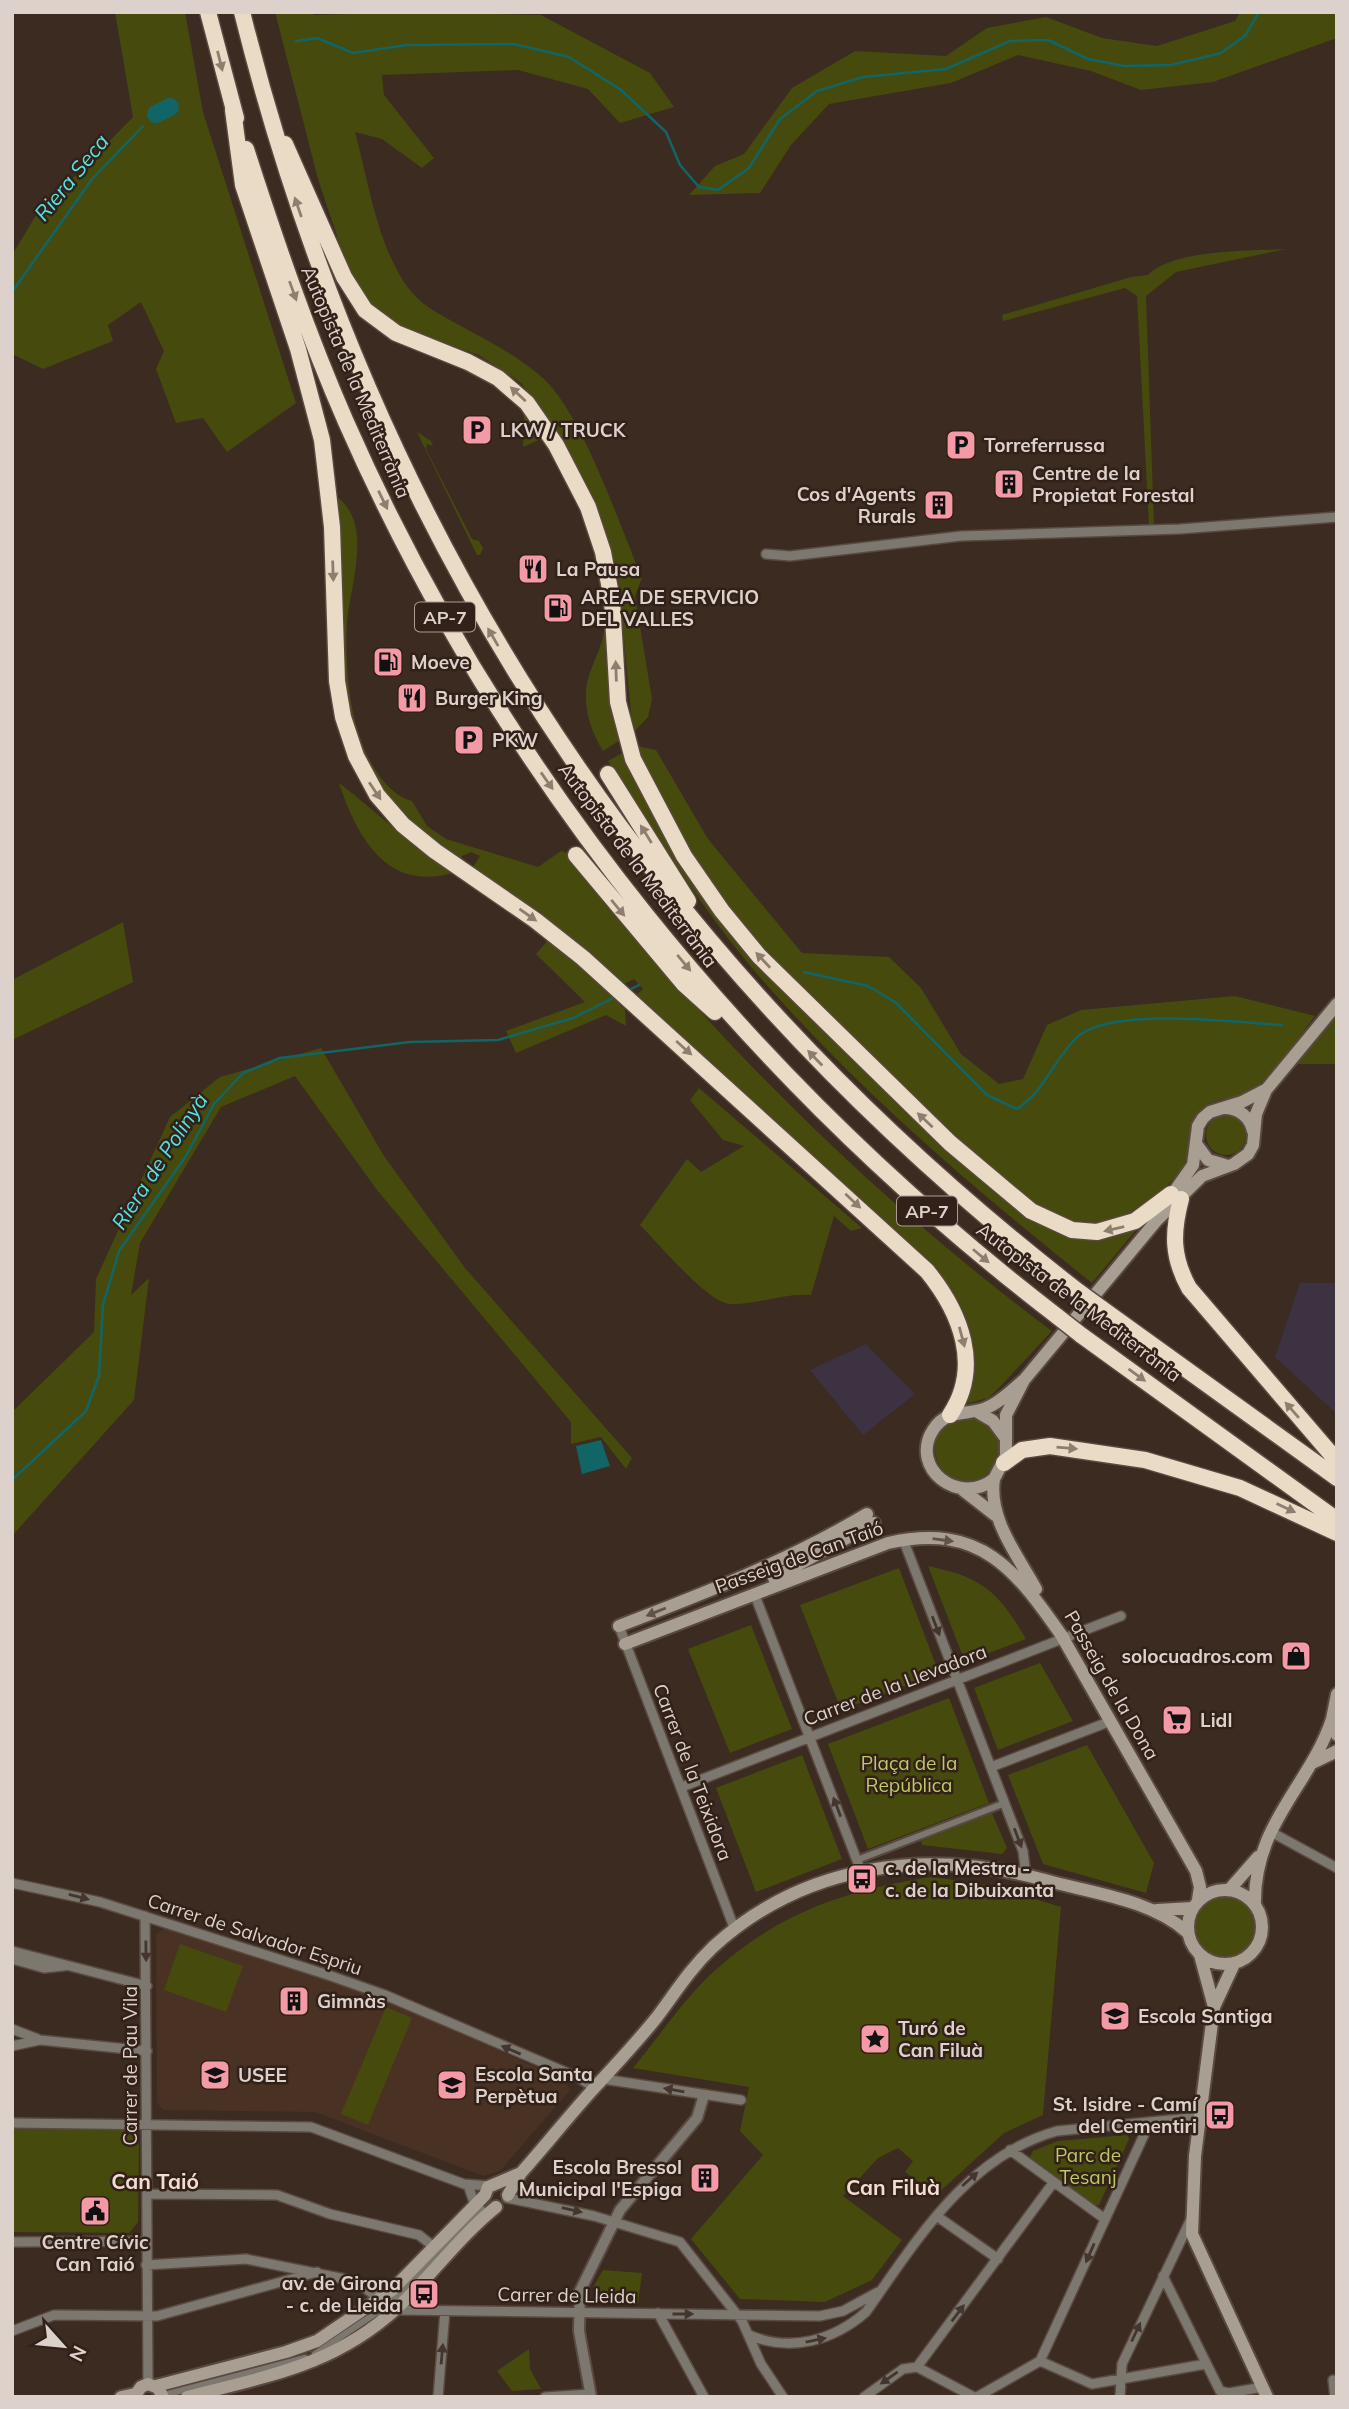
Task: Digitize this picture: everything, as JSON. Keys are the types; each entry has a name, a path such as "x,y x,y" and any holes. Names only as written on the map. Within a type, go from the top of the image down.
{"highway":[{"name":"Autopista de la Mediterrània","path":"208,12 233,110 281,260 366,467 435,600 510,726 596,850 689,969 770,1059 913,1199 1058,1317 1337,1520"},
{"name":"Autopista de la Mediterrània","path":"242,12 291,189 337,317 397,455 447,554 502,653 575,766 627,838 720,954 804,1047 902,1143 1004,1232 1079,1292 1337,1478"},
{"path":"266,106 302,176 344,277 365,310 396,333 468,362 499,378 527,403 556,445 588,507 603,552 612,600 618,702 628,744 654,804 684,856 722,911 759,956 887,1084 1017,1202 1059,1226 1097,1232 1135,1221 1176,1197"},
{"path":"233,110 243,185 298,349 322,440 332,527 337,681 349,737 365,775 389,810 416,837 555,934 847,1196 938,1284 955,1313 967,1358 962,1394 950,1415"},
{"path":"302,176 333,265 358,316"},
{"path":"608,774 720,954"},
{"path":"576,855 684,984 770,1059"},
{"path":"1176,1197 1173,1245 1178,1267 1189,1287 1337,1461"},
{"path":"1004,1463 1015,1453 1040,1446 1082,1449 1134,1458 1240,1488 1337,1533"}],"main road":[{"path":"1004,1437 1008,1408 1024,1380 1176,1197 1202,1176 1225,1165 1234,1164 1248,1154 1254,1135 1256,1114 1266,1090 1337,1004"},
{"path":"1176,1197 1193,1165 1196,1135 1203,1118 1219,1108 1242,1102 1266,1090"},
{"path":"1219,1108 1239,1111 1247,1117 1254,1135"},
{"path":"1197,1145 1208,1160 1225,1165"},
{"path":"976,1411 998,1425 1007,1448 1004,1463 994,1479 977,1489 963,1490 946,1484 937,1476 928,1452 934,1428 950,1415 994,1405 1024,1380"},
{"name":"Passeig de la Dona","path":"994,1479 993,1501 997,1517 1196,1871 1200,1887 1196,1904"},
{"name":"Passeig de la Dona","path":"963,1490 997,1517"},
{"name":"Passeig de Can Taió","path":"619,1626 772,1566 871,1518 772,1579 647,1630 631,1641"},
{"name":"Passeig de Can Taió","path":"631,1641 903,1539 940,1538 960,1542 998,1560 1020,1578 1064,1639"},
{"path":"1265,2392 1195,2242 1192,2218 1199,2117 1214,2007 1234,1964 1252,1953 1261,1937 1254,1884 1260,1854 1306,1767 1322,1745 1337,1695"},
{"path":"1332,1718 1337,1735"},
{"path":"1306,1767 1337,1751"},
{"path":"1154,1910 1196,1904 1224,1890 1260,1854"},
{"path":"187,2397 314,2363 388,2304 508,2197 522,2173 657,2016 695,1965 735,1930 792,1895 859,1865 933,1862 975,1865 1026,1875 1154,1910 1187,1932 1200,1955 1214,2007"},
{"name":"Passeig de la Dona","path":"1196,1871 1224,1890"},
{"path":"1224,1890 1246,1896 1255,1905"},
{"path":"1187,1932 1196,1904"},
{"path":"1200,1955 1213,1962 1234,1964"},
{"path":"121,2397 159,2390 308,2345 388,2304 434,2247 478,2207 491,2188 522,2173"},
{"path":"491,2188 505,2188 508,2197"},
{"path":"491,2188 487,2202 496,2207"}],"street":[{"path":"766,554 790,556 961,536 1180,529 1337,517"},
{"path":"903,1539 1023,1851 1026,1875"},
{"path":"754,1593 859,1865 1005,1802"},
{"name":"Carrer de la Llevadora","path":"682,1787 1121,1616"},
{"name":"Carrer de la Teixidora","path":"619,1626 631,1641 735,1930"},
{"path":"991,1767 1111,1721"},
{"path":"1271,1832 1337,1868"},
{"name":"Carrer de Salvador Espriu","path":"12,1883 100,1902 385,1995 599,2084 741,2100"},
{"name":"Carrer de Pau Vila","path":"145,1916 147,2316 159,2390"},
{"path":"12,1951 147,1986"},
{"path":"12,1959 44,1968 69,1966"},
{"path":"12,2029 40,2040 147,2051"},
{"path":"12,2046 40,2040"},
{"path":"545,2397 590,2396 577,2312 580,2291 612,2223 632,2193 697,2118 704,2095"},
{"path":"749,2335 775,2342 814,2342 831,2336 866,2312 966,2183 1010,2150 1057,2131 1199,2117"},
{"path":"12,2123 311,2127 466,2186 491,2188"},
{"path":"864,2397 903,2369 917,2367 976,2397 1040,2361 1149,2124"},
{"path":"1010,2150 1105,2220"},
{"path":"917,2367 1053,2183"},
{"path":"146,2266 246,2259 362,2283 388,2304 478,2207 466,2186"},
{"path":"147,2194 278,2195 330,2214 419,2235 434,2247"},
{"path":"508,2197 680,2242 738,2315 761,2364 783,2397"},
{"path":"937,2217 998,2259"},
{"path":"1119,2397 1122,2364 1192,2218"},
{"path":"12,2242 147,2241"},
{"path":"275,2283 287,2274 285,2266"},
{"path":"12,2331 54,2315 147,2316 194,2307 317,2273"},
{"path":"1163,2276 1223,2393 1265,2392"},
{"name":"Carrer de Lleida","path":"388,2304 445,2311 820,2316 843,2311 882,2289"},
{"path":"438,2397 445,2311"},
{"path":"658,2314 704,2397"},
{"path":"1040,2361 1086,2383 1206,2364"},
{"path":"1333,2380 1335,2397"}],"shaded area":[{"path":"1300,1283 1337,1283 1337,1414 1275,1357"},
{"path":"866,1344 915,1394 863,1435 810,1370"},
{"path":"165,1928 375,1996 565,2080 570,2090 500,2171 483,2176 315,2112 163,2110 157,2103 156,1934"}],"green space":[{"path":"115,12 185,12 203,112 296,403 227,452 203,418 176,423 156,369 164,351 141,302 108,325 113,341 43,369 12,354 12,255 35,217 133,117"},
{"path":"275,12 313,12 314,15 413,12 541,15 650,73 674,107 620,123 588,89 518,70 382,75 384,95 434,158 422,168 382,139 355,132 380,229 400,276 414,295 431,309 503,350 544,379 573,418 586,445 642,578 635,596 652,699 648,717 633,733 617,568 580,473 549,419 521,383 479,355 422,336 381,315 361,293 344,257 318,179"},
{"path":"1240,12 1337,12 1337,38 1213,82 1141,90 1091,71 1018,55 951,83 829,104 791,145 760,193 689,195 715,166 744,154 792,88 855,51 946,56 987,28 1046,17 1102,38 1157,46 1235,21"},
{"path":"1286,249 1176,272 1146,296 1154,525 1149,526 1137,296 1125,288 1003,321 1002,315 1131,277 1148,275 1175,260 1213,253"},
{"path":"520,407 525,407 583,510 603,571 622,739 603,751 590,724 586,704 589,675 601,644 605,624 601,575 577,504 541,439 523,447 524,416"},
{"path":"417,432 431,441 433,446 427,444 426,449 472,539 479,541 483,548 480,555 477,555"},
{"path":"336,496 348,508 357,539 357,557 347,624 350,697 365,750 380,777 394,792 412,801 427,826 446,839 538,867 561,851 568,853 676,984 733,1047 794,1108 920,1225 1052,1331 988,1398 969,1403 966,1400 972,1375 971,1351 956,1303 635,996 643,989 634,979 622,985 472,869 480,856 471,852 462,856 461,862 401,819 377,786 358,747 346,710"},
{"path":"637,746 656,750 708,839 802,953 889,957 921,988 961,1054 999,1084 1023,1079 1047,1025 1081,1010 1235,996 1315,1016 1258,1086 1243,1095 1211,1103 1200,1110 1193,1120 1184,1165 1154,1197 1129,1213 1105,1222 1088,1223 1064,1219 1035,1203 988,1169 767,952 732,911 691,852"},
{"path":"626,751 750,955 1060,1233 1141,1224 1092,1283 911,1131 826,1049 747,962 692,889 608,761"},
{"path":"339,783 452,873 429,877 409,875 392,867 378,855 355,823"},
{"path":"123,922 133,982 12,1040 12,980"},
{"path":"549,939 599,982 625,1010 626,1026 606,1015 516,1053 506,1031 585,1002 536,954"},
{"path":"1332,1020 1337,1020 1337,1064 1297,1064"},
{"path":"321,1048 384,1156 465,1268 632,1458 626,1469 601,1437 571,1444 571,1422 377,1190 295,1076 221,1107 140,1243 131,1295 149,1278 134,1400 12,1536 12,1412 94,1332 96,1279 170,1117 220,1077"},
{"path":"699,1088 862,1228 851,1231 834,1216 811,1295 740,1304 721,1301 696,1283 640,1225 687,1159 701,1172 744,1146 723,1140 690,1100"},
{"path":"1226,1115 1234,1116 1240,1121 1245,1127 1245,1143 1240,1149 1234,1154 1226,1155 1218,1154 1212,1149 1207,1143 1206,1135 1207,1127 1212,1121 1218,1116"},
{"path":"967,1417 990,1426 999,1449 990,1472 967,1481 944,1472 935,1449 944,1426"},
{"path":"928,1566 962,1575 987,1589 1007,1609 1026,1639 965,1662"},
{"name":"Plaça de la República","path":"899,1568 939,1673 841,1710 800,1605"},
{"path":"751,1625 792,1729 730,1753 688,1649"},
{"path":"1040,1663 1073,1721 998,1750 974,1688"},
{"name":"Plaça de la República","path":"949,1698 989,1803 868,1849 828,1744"},
{"path":"1087,1745 1154,1863 1146,1893 1043,1864 1008,1775"},
{"path":"802,1755 842,1859 756,1892 716,1788"},
{"path":"992,1813 1007,1848 1002,1854 922,1845 921,1841"},
{"path":"932,1877 994,1886 1061,1907 1043,2115 1004,2133 936,2195 905,2172 913,2161 898,2148 878,2158 843,2196 902,2240 872,2280 825,2302 740,2299 691,2239 763,2155 740,2131 749,2087 633,2068 699,1986 734,1954 759,1936 812,1908 840,1898 869,1889"},
{"path":"1218,1890 1232,1890 1246,1896 1256,1906 1262,1927 1256,1948 1246,1958 1232,1964 1218,1964 1204,1958 1194,1948 1188,1934 1188,1920 1194,1906 1204,1896"},
{"path":"180,1944 243,1966 226,2012 164,1990"},
{"path":"386,2007 412,2018 368,2125 341,2114"},
{"path":"12,2128 129,2129 139,2139 138,2222 129,2233 12,2232"},
{"name":"Parc de Tesanj","path":"1127,2135 1129,2139 1099,2205 1093,2205 1029,2159 1033,2151 1058,2141"},
{"path":"603,2270 642,2273 638,2304 600,2303 593,2287"},
{"path":"529,2349 530,2369 541,2389 512,2391 497,2371"}],"water":[{"path":"601,1440 610,1466 582,1474 576,1446"}],"waterway":[{"name":"Riera Seca","path":"296,41 317,38 353,53 407,45 514,44 569,57 621,90 666,132 680,165 699,187 718,190 749,168 780,119 817,91 863,77 946,69 1010,41 1048,40 1088,59 1124,66 1171,65 1221,53 1245,36 1259,12"},
{"name":"Riera Seca","path":"156,114 170,107"},
{"name":"Riera Seca","path":"12,292 92,179 143,126"},
{"name":"Riera de Polinyà","path":"804,972 868,986 895,1002 987,1095 1017,1109 1034,1094 1075,1039 1091,1029 1114,1022 1173,1018 1282,1025"},
{"name":"Riera de Polinyà","path":"629,990 639,985"},
{"name":"Riera de Polinyà","path":"12,1480 86,1411 99,1376 103,1305 119,1251 186,1156 214,1104 243,1073 280,1058 410,1042 498,1040 573,1018 617,996"}],"place":[{"name":"LKW / TRUCK","path":"477,430"},
{"name":"Torreferrussa","path":"961,445"},
{"name":"Centre de la Propietat Forestal","path":"1009,484"},
{"name":"Cos d'Agents Rurals","path":"939,505"},
{"name":"La Pausa","path":"533,569"},
{"name":"AREA DE SERVICIO DEL VALLES","path":"558,608"},
{"name":"Moeve","path":"388,662"},
{"name":"Burger King","path":"412,698"},
{"name":"PKW","path":"469,740"},
{"name":"solocuadros.com","path":"1296,1656"},
{"name":"Lidl","path":"1177,1720"},
{"name":"c. de la Mestra - c. de la Dibuixanta","path":"862,1879"},
{"name":"Gimnàs","path":"294,2001"},
{"name":"Escola Santiga","path":"1115,2016"},
{"name":"Turó de Can Filuà","path":"875,2039"},
{"name":"USEE","path":"215,2075"},
{"name":"Escola Santa Perpètua","path":"452,2085"},
{"name":"St. Isidre - Camí del Cementiri","path":"1220,2115"},
{"name":"Escola Bressol Municipal l'Espiga","path":"705,2178"},
{"name":"Centre Cívic Can Taió","path":"95,2211"},
{"name":"av. de Girona - c. de Lleida","path":"424,2294"}],"district":[{"name":"Can Taió","path":"155,2181"},
{"name":"Can Filuà","path":"893,2187"}]}
